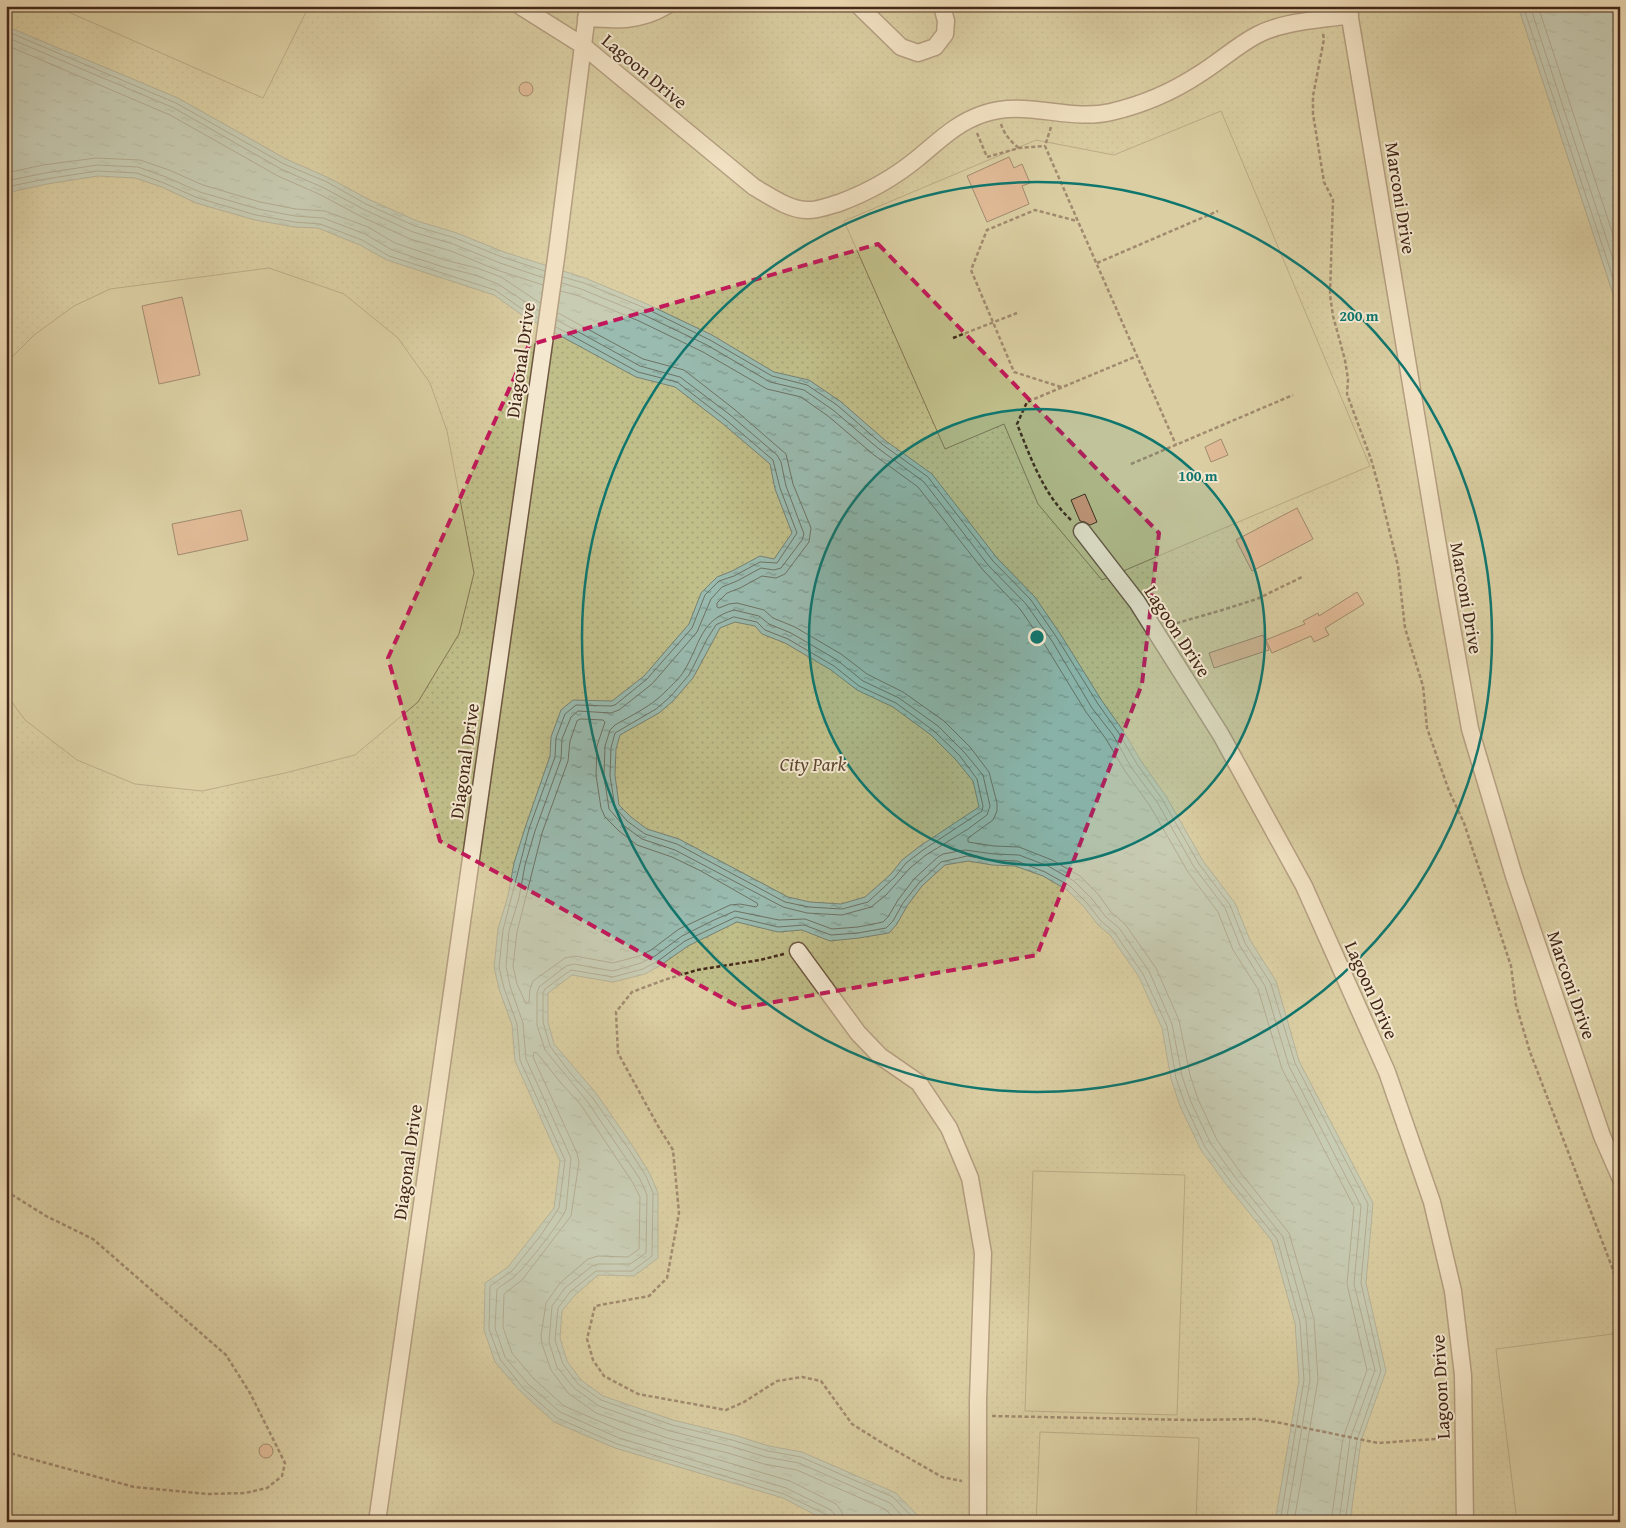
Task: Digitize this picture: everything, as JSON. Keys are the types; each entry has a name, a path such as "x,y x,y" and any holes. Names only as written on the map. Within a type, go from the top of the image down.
{"street":[{"name":"Lagoon Drive","path":"520,6 582,45 739,175 780,203 804,210 819,209 852,198 880,183 916,159 958,124 982,114 997,110 1033,108 1077,114 1117,110 1155,97 1176,87 1198,75 1258,34 1349,11"},
{"path":"587,12 615,20 637,18 666,6"},
{"path":"863,7 901,47 918,52 935,47 945,34 946,21 942,6"},
{"name":"Marconi Drive","path":"1349,11 1470,729 1514,876 1602,1136 1620,1177"},
{"name":"Diagonal Drive","path":"377,1522 557,251 587,12"},
{"name":"Lagoon Drive","path":"1082,531 1137,602 1221,735 1304,886 1387,1072 1432,1202 1453,1291 1463,1375 1465,1522"},
{"path":"798,951 858,1033 880,1056 919,1083 950,1128 970,1178 983,1253 978,1416 978,1522"}],"path":[{"path":"1318,20 1324,39 1313,96 1313,114 1324,182 1333,200 1330,295 1333,316 1345,360 1348,380 1346,394 1371,459 1384,508 1398,566 1406,628 1423,686 1427,728 1449,790 1464,823 1511,966 1516,1005 1530,1052 1620,1288"},
{"path":"1000,120 1003,131 1019,148"},
{"path":"1051,125 1046,146 1176,445"},
{"path":"974,126 987,157 1019,148 1046,146"},
{"path":"1061,387 1014,372 971,270 987,230 1035,210 1078,221"},
{"path":"1097,263 1218,211"},
{"path":"953,338 1018,313"},
{"path":"1082,531 1059,508 1040,478 1017,424 1027,402 1137,356"},
{"path":"1130,464 1293,395"},
{"path":"1154,630 1257,599 1302,577"},
{"path":"798,951 760,960 697,970 664,980 632,992 616,1012 618,1053 673,1150 679,1213 667,1278 649,1296 595,1306 587,1339 593,1360 604,1376 638,1394 726,1410 744,1402 777,1381 802,1377 821,1381 852,1424 942,1477 963,1481 978,1490"},
{"path":"6,1191 46,1216 93,1238 226,1355 263,1417 285,1463 282,1476 267,1488 245,1493 208,1494 134,1487 6,1452"},
{"path":"978,1416 1191,1420 1256,1419 1378,1443 1464,1437"}],"highlighted area":[{"path":"878,244 1159,533 1142,684 1037,955 741,1008 440,841 388,658 529,345"}],"green space":[{"name":"City Park","path":"6,6 1518,6 1620,315 1620,1522 6,1522"},
{"path":"55,6 309,6 263,98"},
{"path":"1221,111 1370,466 1102,580 1038,504 1004,424 945,449 844,221 1036,140 1114,155"},
{"path":"269,268 344,294 398,338 430,383 447,431 474,573 459,634 418,702 355,755 202,791 135,784 77,760 25,720 6,694 6,363 34,335 74,306 110,289"},
{"path":"1033,1171 1185,1175 1177,1415 1025,1411"},
{"path":"1620,1333 1620,1522 1517,1522 1496,1349"},
{"path":"1040,1432 1199,1438 1196,1522 1036,1522"}],"water":[{"path":"1518,6 1616,6 1620,17 1620,315"},
{"path":"6,26 178,98 286,159 417,221 585,278 647,304 712,335 774,372 809,380 840,401 886,441 932,474 997,558 1035,597 1141,761 1166,796 1203,861 1235,903 1250,940 1276,981 1299,1061 1373,1203 1366,1283 1386,1371 1361,1441 1350,1522 1275,1522 1299,1380 1295,1323 1272,1241 1201,1150 1180,1106 1171,1079 1162,1028 1139,977 1110,935 1098,925 1067,890 1043,876 1015,866 968,861 945,865 922,886 889,933 830,941 802,930 778,932 737,922 688,946 645,974 613,982 572,975 548,993 548,1022 554,1044 596,1093 634,1148 650,1174 658,1193 658,1258 634,1276 598,1275 574,1296 562,1311 560,1338 567,1361 581,1380 603,1396 673,1420 769,1446 802,1452 896,1493 924,1522 829,1522 783,1498 615,1448 554,1422 520,1391 495,1362 484,1330 485,1283 508,1267 554,1208 560,1161 515,1061 512,1025 499,989 494,967 498,929 508,896 514,863 550,756 551,737 561,710 573,700 612,701 644,676 689,624 701,593 717,577 760,556 774,559 792,533 775,489 770,464 722,423 675,387 636,377 522,315 494,295 387,260 360,245 318,228 294,227 255,220 196,203 162,187 135,178 98,176 6,193","holes":["735,622 755,626 762,634 785,643 831,670 857,690 893,707 931,735 956,760 973,781 979,807 902,860 891,874 865,897 841,904 810,902 788,897 679,839 647,829 619,805 615,775 616,749 620,735 659,713 673,701 693,678 720,628"]}],"building":[{"path":"523,82 529,82 533,89 529,96 523,96 519,92 519,86"},
{"path":"1009,157 1014,168 1022,164 1030,183 1022,186 1029,204 987,222 967,176"},
{"path":"182,297 200,375 159,384 142,306"},
{"path":"1221,439 1228,455 1211,462 1205,447"},
{"path":"1085,494 1097,522 1090,525 1080,521 1071,500"},
{"path":"1297,508 1313,539 1252,571 1236,540"},
{"path":"241,510 248,540 178,555 172,524"},
{"path":"1357,592 1364,604 1325,628 1329,635 1314,642 1311,636 1272,653 1266,640 1305,624 1303,621 1318,613 1319,616"},
{"path":"1263,635 1269,650 1214,668 1209,653"},
{"path":"263,1444 269,1444 273,1451 269,1458 263,1458 259,1454 259,1448"}]}
